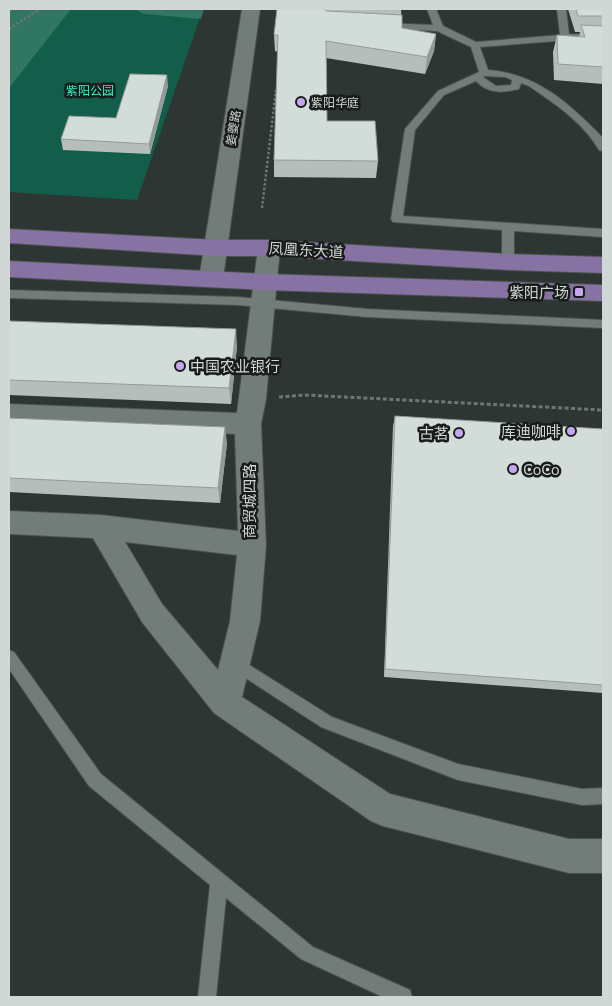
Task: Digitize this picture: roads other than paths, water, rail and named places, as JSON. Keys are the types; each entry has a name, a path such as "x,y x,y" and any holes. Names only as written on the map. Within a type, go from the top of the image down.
{"main road":[{"name":"凤凰东大道","path":"9,236 217,248 269,248 508,262 603,265"},
{"path":"9,269 211,279 264,293 603,293"}],"street":[{"name":"姜夔路","path":"211,279 252,9"},
{"name":"商贸城四路","path":"9,523 100,527 252,545 250,412 269,248"},
{"path":"9,414 250,412"},
{"path":"100,527 152,613 225,703 383,808 570,856 603,856"},
{"path":"225,703 245,621 252,545"}],"lane":[{"path":"432,9 439,28"},
{"path":"561,9 565,38"},
{"path":"374,25 439,28 475,45 565,38 603,38"},
{"path":"475,45 480,75 485,86 501,91 516,87 517,78"},
{"path":"603,148 600,141 571,111 532,84 506,74 480,75 441,93 410,129 397,218 603,233"},
{"path":"508,226 508,262"},
{"path":"9,294 264,293 367,313 603,324"},
{"path":"9,657 95,780 307,953 403,997"},
{"path":"234,663 327,722 458,772 582,797 603,796"},
{"path":"207,997 219,881"}],"place":[{"name":"紫阳华庭","path":"301,102"},
{"name":"紫阳广场","path":"579,292"},
{"name":"中国农业银行","path":"180,366"},
{"name":"库迪咖啡","path":"571,431"},
{"name":"古茗","path":"459,433"},
{"name":"CoCo","path":"513,469"}],"park label":[{"name":"紫阳公园","path":"90,90"}]}
